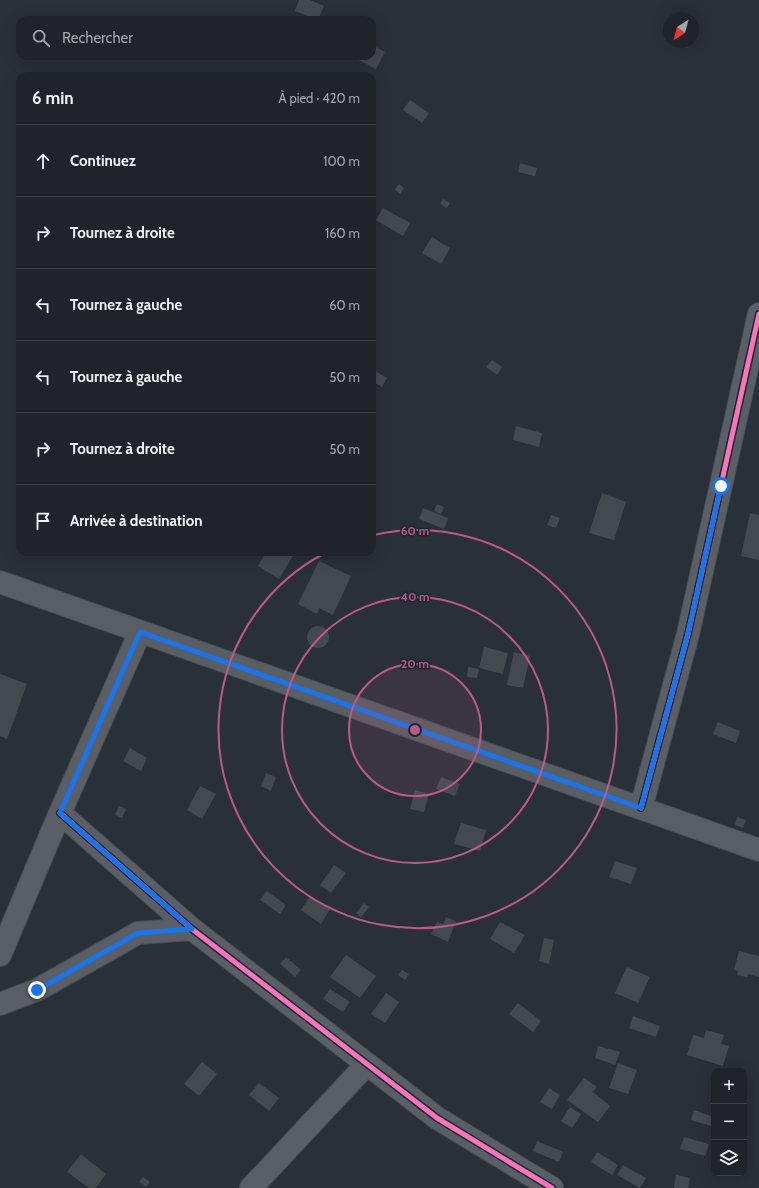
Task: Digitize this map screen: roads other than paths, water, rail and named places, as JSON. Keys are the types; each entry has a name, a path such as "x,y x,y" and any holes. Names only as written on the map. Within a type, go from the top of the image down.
{"main road":[{"path":"0,582 759,850"}],"street":[{"path":"641,808 688,634 759,314"},
{"path":"0,955 60,813 140,632"},
{"path":"60,813 192,929 437,1118 552,1188"},
{"path":"0,1004 37,990 138,933 192,929"},
{"path":"251,1188 367,1064"}]}
